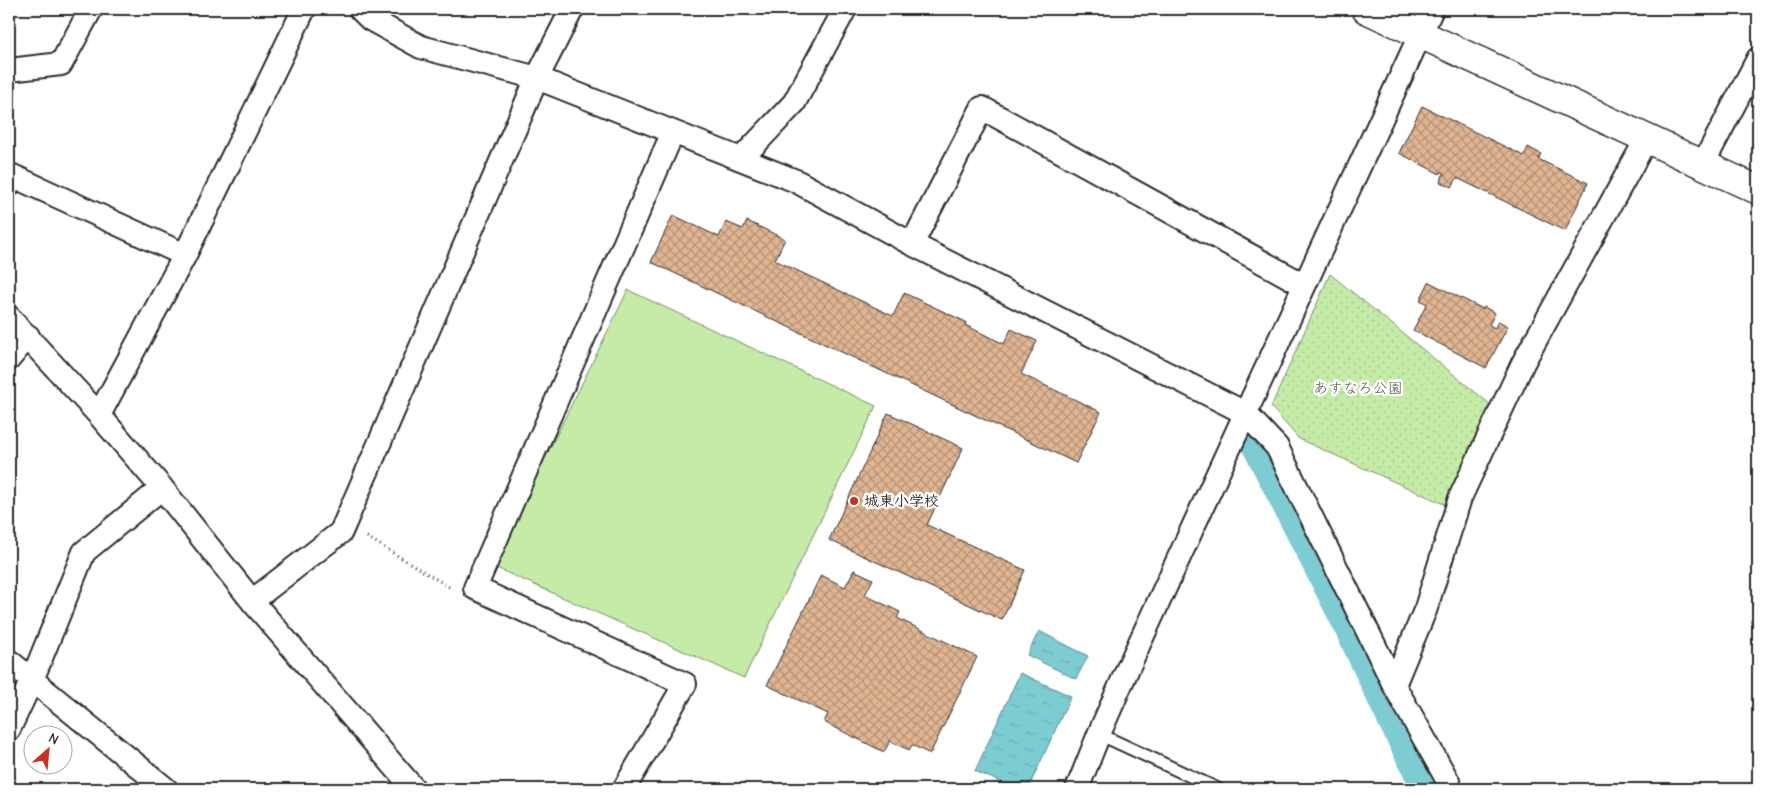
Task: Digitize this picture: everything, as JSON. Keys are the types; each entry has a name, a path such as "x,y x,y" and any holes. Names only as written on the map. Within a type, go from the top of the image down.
{"street":[{"path":"9,70 61,64 91,9"},
{"path":"99,415 185,255 304,9"},
{"path":"360,9 370,20 421,47 537,78 796,181 912,244 1245,413 1277,447 1394,685 1448,786"},
{"path":"252,601 341,532 537,78 572,9"},
{"path":"741,159 794,103 845,9"},
{"path":"1366,9 1758,190"},
{"path":"1077,789 1099,734 1245,413 1432,9"},
{"path":"1703,164 1758,59"},
{"path":"912,244 982,108 1304,285"},
{"path":"624,789 686,684 475,588 673,132"},
{"path":"1394,685 1426,608 1460,498 1523,363 1647,138"},
{"path":"9,185 14,176 185,255"},
{"path":"9,317 99,415 162,488 252,601 414,789"},
{"path":"9,359 28,336"},
{"path":"9,729 32,680 84,552 162,488"},
{"path":"9,661 166,789"}],"lane":[{"path":"1099,734 1218,789"}],"path":[{"path":"345,524 460,593 475,588"}],"green space":[{"name":"あすなろ公園","path":"1330,274 1491,405 1446,505 1299,439 1271,407"},
{"path":"628,290 876,406 744,678 492,566"}],"water":[{"path":"1039,631 1088,656 1076,679 1027,655"},
{"path":"1020,673 1071,696 1028,789 1016,789 975,771"}],"building":[{"path":"1422,106 1524,156 1528,147 1541,154 1538,159 1588,183 1565,231 1457,178 1452,187 1440,182 1444,173 1441,172 1440,174 1399,153"},
{"path":"673,215 719,237 726,222 743,229 747,221 785,239 775,260 893,316 904,293 966,322 965,325 1004,344 1011,329 1037,341 1021,374 1101,412 1076,463 651,262"},
{"path":"1429,282 1495,313 1489,325 1495,328 1498,321 1508,326 1486,368 1413,330 1427,304 1420,300"},
{"path":"888,413 963,448 927,525 1025,570 1002,620 829,540"},
{"path":"854,570 873,579 865,595 900,612 897,618 977,657 930,754 912,745 909,750 890,741 884,752 824,722 828,714 767,685 821,575 845,587"}],"waterway":[{"path":"1255,442 1346,621 1427,789"}],"place":[{"name":"城東小学校","path":"854,501"}]}
